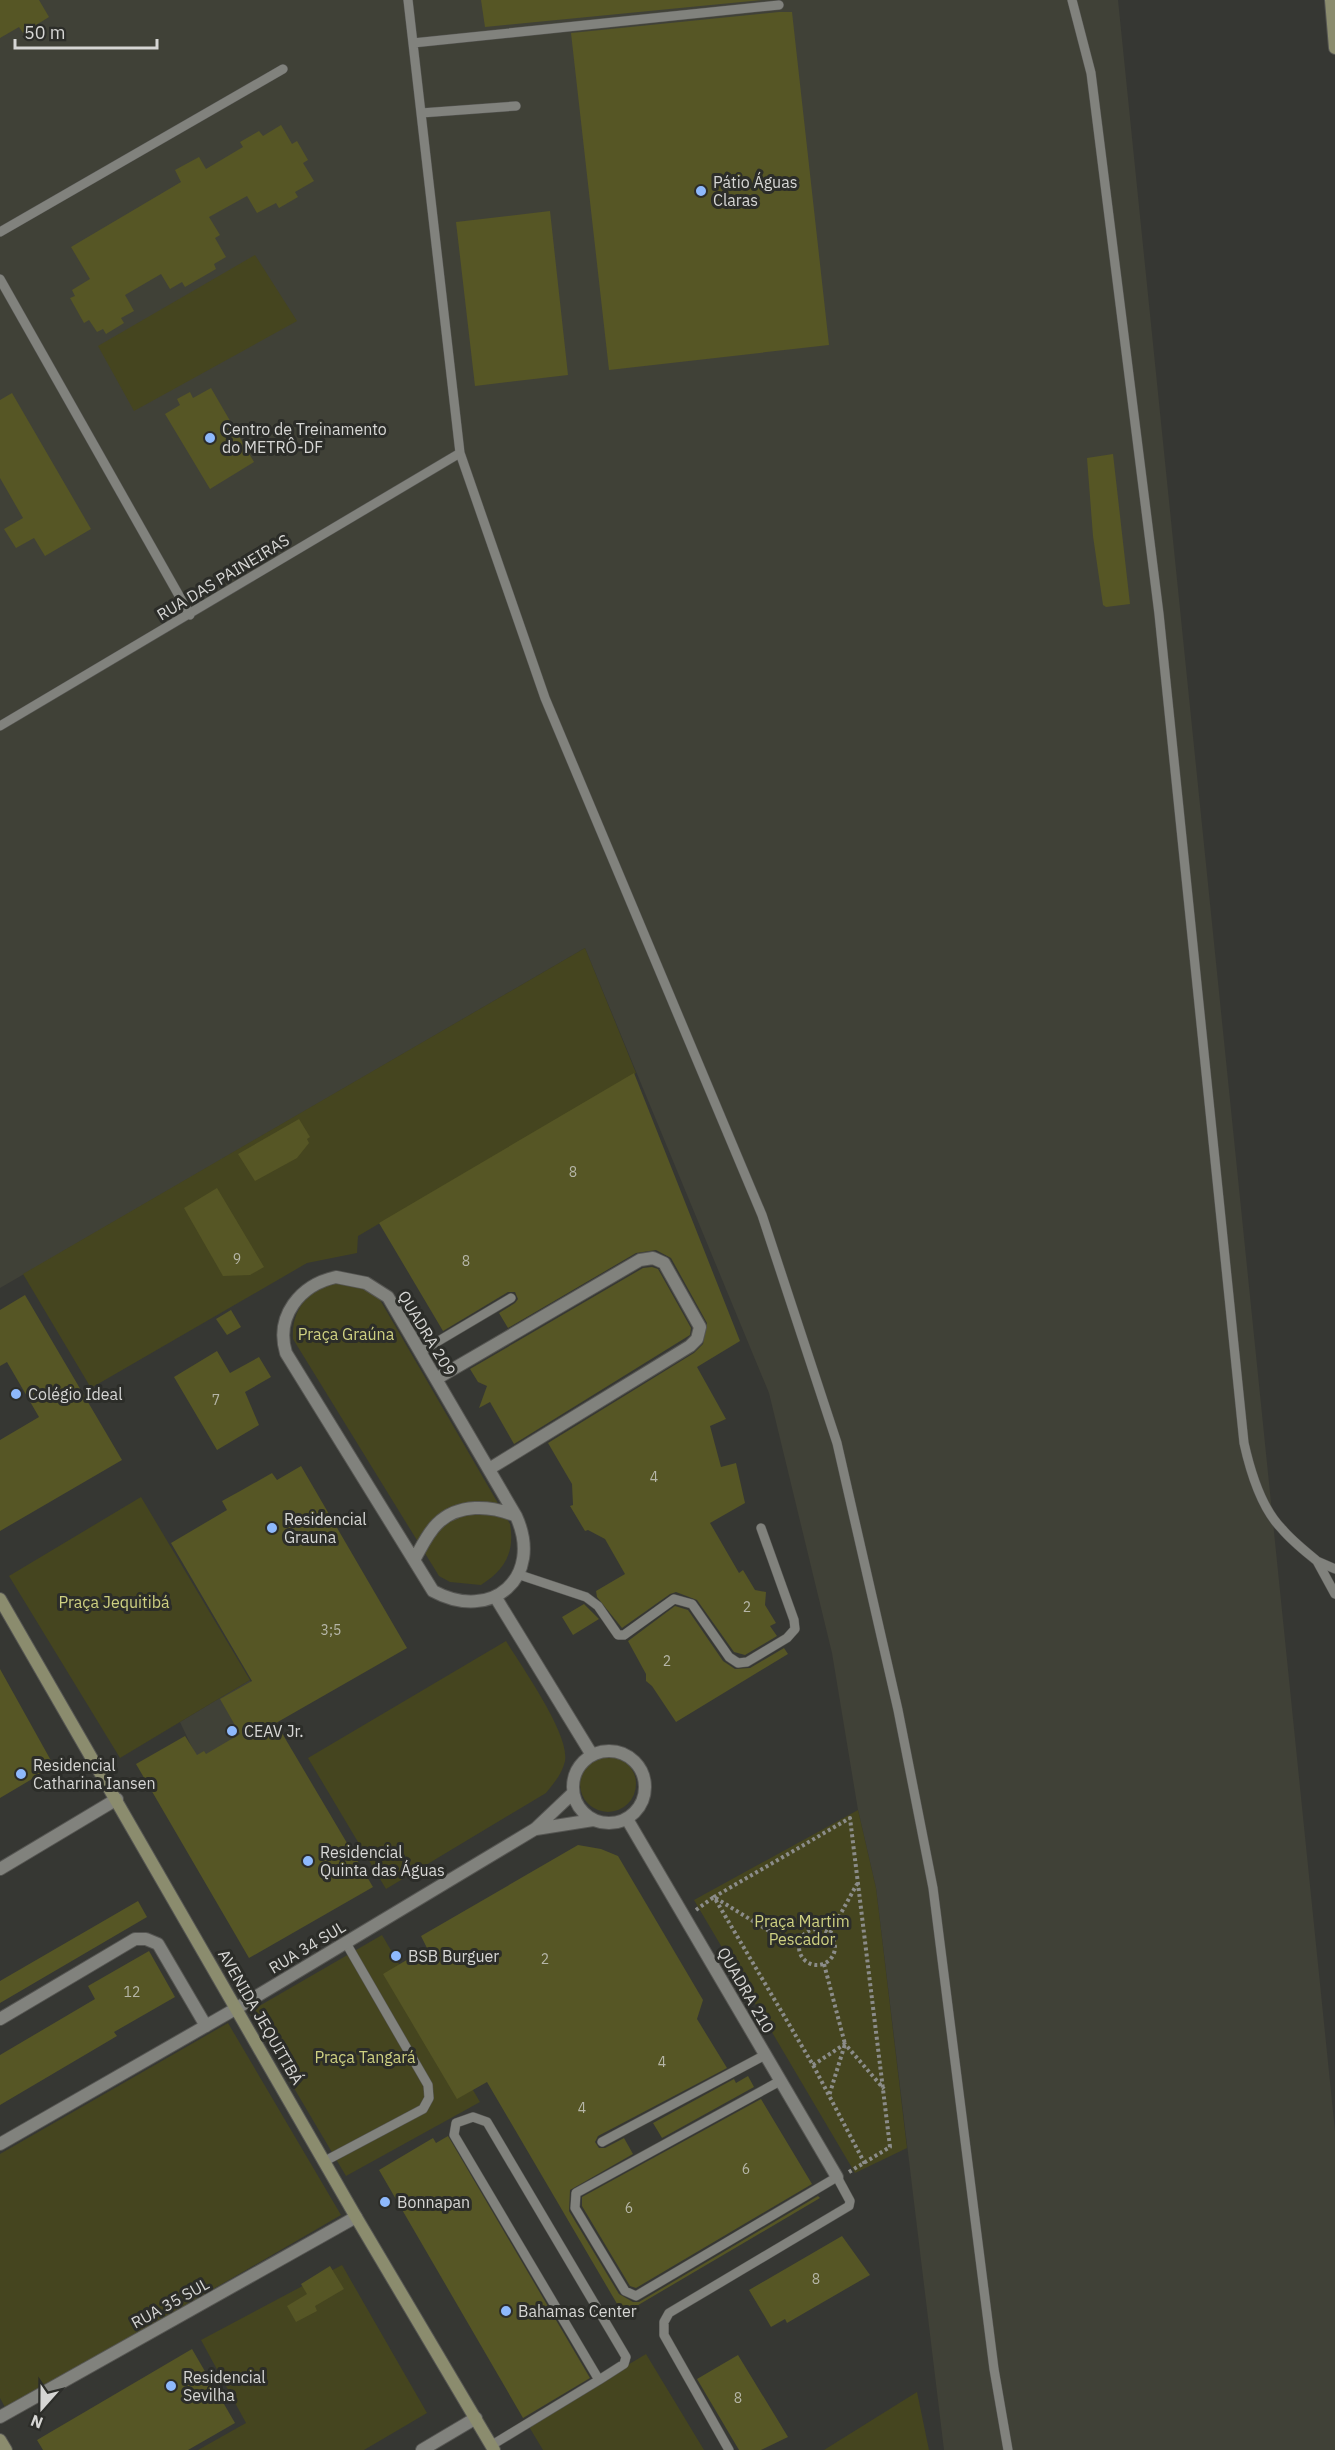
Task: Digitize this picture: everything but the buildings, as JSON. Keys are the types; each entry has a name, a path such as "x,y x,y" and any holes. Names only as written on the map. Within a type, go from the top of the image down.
{"street":[{"path":"1331,0 1335,48"},
{"path":"436,1379 640,1260 653,1258 664,1263 700,1327 697,1339 690,1346 489,1469"},
{"name":"QUADRA 209","path":"336,1276 352,1278 377,1288 388,1297 436,1379 516,1516 525,1543 523,1560 517,1574 496,1598 465,1602 448,1599 433,1591 286,1353 282,1338 284,1324 291,1307 301,1294 313,1285 336,1276"},
{"path":"414,1560 438,1523 457,1512 478,1507 499,1509 516,1516"},
{"path":"496,1598 592,1755"},
{"name":"AVENIDA JEQUITIBÁ","path":"0,1599 357,2217 493,2447"},
{"path":"610,1752 628,1756 643,1775 646,1788 643,1800 637,1810 627,1819 616,1823 593,1820 584,1813 573,1793 577,1771 592,1755 610,1752"},
{"name":"RUA 34 SUL","path":"0,2144 237,2008 535,1829 573,1793"},
{"path":"0,1869 117,1799"},
{"name":"QUADRA 210","path":"627,1819 837,2177"},
{"name":"RUA 34 SUL","path":"535,1829 593,1820"},
{"path":"0,2019 135,1939 146,1939 158,1944 206,2026"},
{"name":"RUA 35 SUL","path":"0,2417 357,2217"},
{"path":"422,2450 476,2418"},
{"path":"0,2440 6,2450"}],"lane":[{"path":"408,0 460,453 545,698 762,1215 837,1443 898,1710 933,1888 994,2368 1008,2450"},
{"path":"1072,0 1091,73 1159,614 1244,1443 1249,1468 1268,1511 1281,1528 1317,1561 1335,1569"},
{"path":"413,43 779,5"},
{"path":"0,232 283,69"},
{"path":"421,112 516,106"},
{"path":"0,279 190,615"},
{"name":"RUA DAS PAINEIRAS","path":"0,726 460,453"},
{"path":"420,1352 512,1298"},
{"path":"517,1574 586,1597 598,1606 618,1635 624,1635 674,1599 692,1604 729,1657 738,1663 747,1662 787,1638 795,1629 794,1620 761,1528"},
{"path":"1317,1561 1335,1594"},
{"path":"325,2161 423,2109 429,2098 428,2085 346,1943"},
{"path":"602,2142 765,2055"},
{"path":"729,2450 664,2336 664,2322 669,2313 844,2210 850,2201 837,2177 636,2296 625,2291 575,2208 576,2193 780,2081"},
{"path":"493,2447 599,2380 624,2364 626,2357 487,2121 473,2117 456,2123 454,2135 599,2380"}],"path":[{"path":"685,1918 714,1897 850,1818 890,2147 866,2164 837,2177"},
{"path":"830,1933 858,1882"},
{"path":"714,1897 774,1934 800,1941"},
{"path":"714,1897 813,2065 866,2164"},
{"path":"813,1929 830,1933 836,1946 830,1960 824,1964 808,1962 802,1957 800,1941 805,1933 813,1929"},
{"path":"824,1964 845,2044 884,2090"},
{"path":"813,2065 845,2044"},
{"path":"829,2096 845,2044"}],"shaded area":[{"path":"0,0 1118,0 1335,2131 1335,2450 944,2450 876,1888 858,1810 832,1653 769,1393 585,948 0,1288"},
{"name":"CEAV Jr.","path":"250,1680 286,1740 210,1786 180,1722"}],"green space":[{"path":"255,255 297,321 134,411 98,346"},
{"path":"585,948 636,1073 358,1236 357,1253 307,1263 91,1388 23,1274"},
{"name":"Praça Graúna","path":"348,1281 376,1293 510,1524 511,1543 506,1559 496,1573 481,1585 450,1582 439,1576 293,1339 296,1316 307,1298 325,1286"},
{"name":"Praça Jequitibá","path":"141,1497 250,1680 120,1758 9,1576"},
{"path":"506,1641 543,1700 560,1734 565,1749 562,1770 546,1793 386,1889 308,1758"},
{"path":"608,1756 619,1758 628,1764 634,1773 636,1784 634,1795 628,1804 619,1810 608,1812 597,1810 588,1804 582,1795 580,1784 582,1773 588,1764 597,1758"},
{"name":"Praça Martim Pescador","path":"858,1810 876,1888 907,2148 855,2173 694,1900"},
{"name":"Praça Tangará","path":"382,1935 480,2102 346,2176 249,2012"},
{"path":"228,2023 341,2215 6,2409 0,2398 0,2154"},
{"path":"342,2265 427,2413 364,2450 198,2450 246,2423 201,2340"},
{"path":"646,2354 704,2450 543,2450 528,2425"},
{"path":"917,2392 929,2450 824,2450"}],"place":[{"name":"Pátio Águas Claras","path":"701,191"},
{"name":"Centro de Treinamento do METRÔ-DF","path":"210,438"},
{"name":"Colégio Ideal","path":"16,1394"},
{"name":"Residencial Grauna","path":"272,1528"},
{"name":"CEAV Jr.","path":"232,1731"},
{"name":"Residencial Catharina Iansen","path":"21,1774"},
{"name":"Residencial Quinta das Águas","path":"308,1861"},
{"name":"BSB Burguer","path":"396,1956"},
{"name":"Bonnapan","path":"385,2202"},
{"name":"Bahamas Center","path":"506,2311"},
{"name":"Residencial Sevilha","path":"171,2386"}]}
